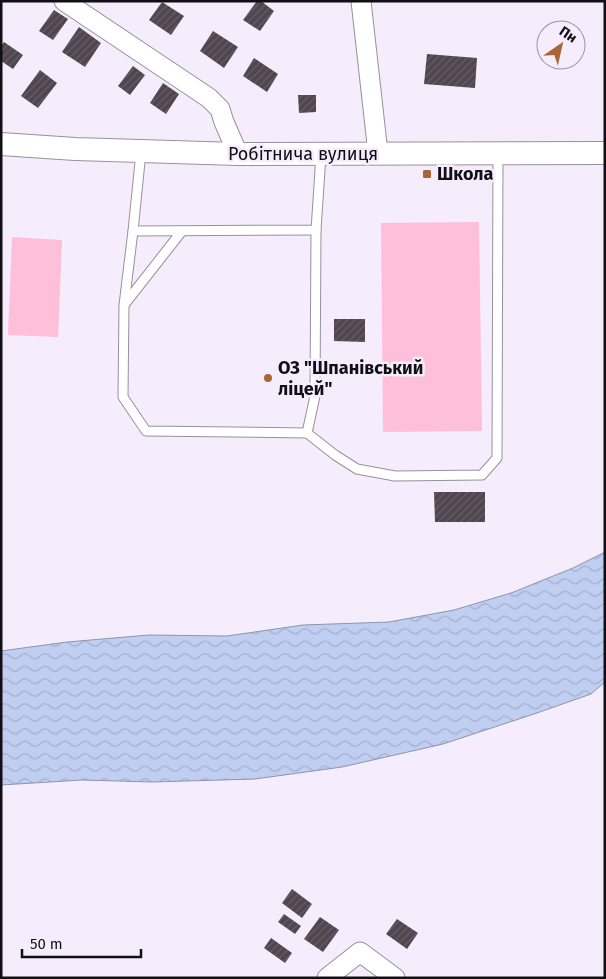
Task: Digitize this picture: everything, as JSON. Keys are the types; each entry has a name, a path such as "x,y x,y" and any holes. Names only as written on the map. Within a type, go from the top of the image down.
{"street":[{"path":"64,1 209,98 220,110 238,154"},
{"path":"361,1 378,153"},
{"name":"Робітнича вулиця","path":"1,144 75,149 238,154 605,154"},
{"path":"327,978 360,952 395,978"}],"lane":[{"path":"141,151 124,305 123,397 146,431 307,433 334,455 357,470 395,476 482,475 497,458 498,154"},
{"path":"307,433 315,396 316,230 321,154"},
{"path":"132,231 316,230"},
{"path":"124,305 182,231"}],"shaded area":[{"path":"479,222 482,431 383,432 381,223"},
{"path":"12,237 62,240 58,337 8,335"}],"water":[{"path":"605,552 605,682 591,694 443,744 342,767 255,779 152,782 82,780 1,785 1,651 67,642 149,635 227,636 303,625 389,622 454,610 511,593 573,568"}],"building":[{"path":"257,1 261,1 274,11 260,31 243,20"},
{"path":"162,2 184,16 171,35 149,20"},
{"path":"54,10 68,19 53,40 39,31"},
{"path":"79,27 101,43 85,67 62,52"},
{"path":"213,31 238,47 224,68 200,51"},
{"path":"4,42 23,55 13,69 1,61 1,46"},
{"path":"427,54 477,58 475,88 424,84"},
{"path":"254,58 278,74 267,92 243,76"},
{"path":"133,66 145,75 130,95 118,86"},
{"path":"40,70 57,83 38,108 21,96"},
{"path":"163,83 179,94 166,114 150,103"},
{"path":"298,95 316,95 316,112 299,113"},
{"path":"334,319 365,319 365,342 334,341"},
{"path":"434,492 485,492 485,522 435,522"},
{"path":"292,889 312,904 302,918 282,903"},
{"path":"284,914 301,926 295,934 278,922"},
{"path":"320,917 339,930 323,952 304,939"},
{"path":"397,919 418,933 407,949 386,934"},
{"path":"271,938 292,953 285,963 264,948"}],"place":[{"name":"Школа","path":"427,174"},
{"name":"ОЗ \"Шпанівський ліцей\"","path":"268,378"}]}
